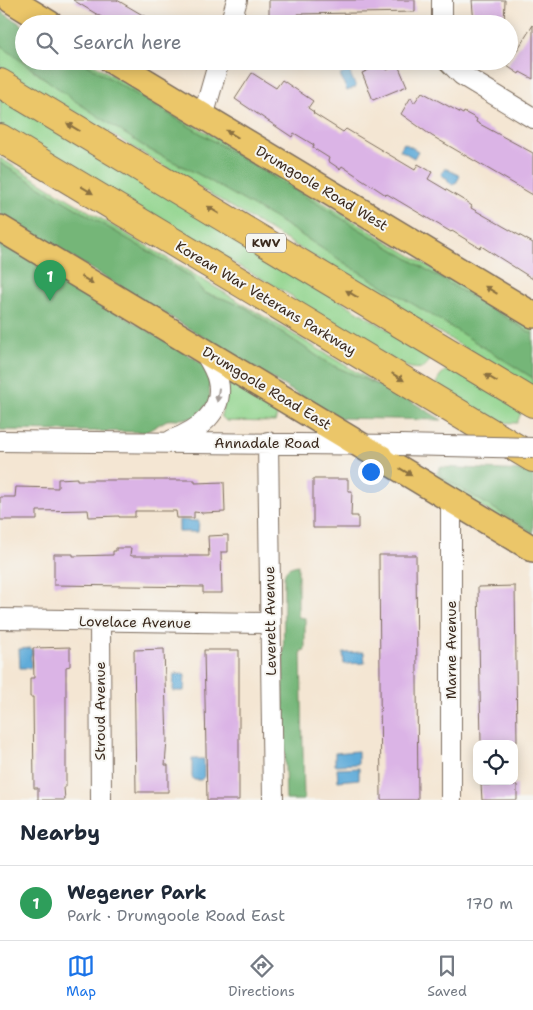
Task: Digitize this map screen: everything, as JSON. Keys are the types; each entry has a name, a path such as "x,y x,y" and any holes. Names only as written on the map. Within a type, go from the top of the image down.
{"highway":[{"name":"KWV","path":"0,83 533,403"},
{"name":"Korean War Veterans Parkway","path":"0,138 533,458"}],"main road":[{"path":"10,0 35,15"},
{"name":"Drumgoole Road West","path":"127,70 533,315"},
{"name":"Drumgoole Road East","path":"0,228 533,549"}],"street":[{"path":"233,15 237,0"},
{"path":"442,0 442,15"},
{"path":"203,116 216,70"},
{"path":"457,70 462,75 533,118"},
{"path":"164,443 203,424 212,414 216,405 219,384 213,367 203,350"},
{"name":"Annadale Road","path":"0,441 268,442 533,448"},
{"name":"Leverett Avenue","path":"268,442 272,800"},
{"name":"Marne Avenue","path":"451,500 451,800"},
{"name":"Lovelace Avenue","path":"0,619 100,622 269,623"},
{"name":"Stroud Avenue","path":"100,622 101,800"}],"green space":[{"path":"0,11 15,20 15,56 0,45"},
{"path":"0,45 15,56 15,70 33,70 148,149 198,174 281,222 351,267 444,322 533,378 533,389 0,67"},
{"path":"33,70 96,70 533,334 533,378 281,222 198,174 148,149 75,101"},
{"path":"96,70 103,70 533,329 533,334"},
{"path":"0,96 427,353 430,358 426,366 412,368 404,366 298,304 292,296 0,130"},
{"path":"0,158 378,385 329,364 246,308 204,293 190,276 0,163"},
{"path":"0,163 190,276 204,293 246,308 329,364 399,394 442,420 337,418 0,214"},
{"path":"0,242 199,361 209,372 210,401 195,418 167,420 146,432 0,430"},
{"path":"449,369 454,369 518,407 521,413 517,423 491,422 438,387 440,376"},
{"path":"232,382 279,409 275,422 226,421 221,416 227,385"},
{"path":"440,467 440,476 533,532 533,538 434,478"},
{"path":"440,467 526,471 533,475 533,532 440,476"},
{"path":"298,565 298,617 305,618 305,650 301,651 304,800 286,800 283,704 284,576 288,568"}],"water":[{"path":"349,71 356,87 347,91 340,75"},
{"path":"404,143 418,151 414,158 400,150"},
{"path":"445,168 460,176 453,185 441,175"},
{"path":"179,520 199,521 198,532 179,532"},
{"path":"31,648 31,668 20,668 19,649"},
{"path":"364,652 365,663 344,664 343,653"},
{"path":"174,674 185,674 184,691 173,691"},
{"path":"358,751 358,764 335,765 335,753"},
{"path":"192,759 204,759 204,777 201,780 194,780 192,777"},
{"path":"359,768 359,779 338,781 337,769"}],"building":[{"path":"73,0 117,0 143,15 98,15"},
{"path":"269,0 415,0 415,12 269,15"},
{"path":"472,0 505,0 504,15 473,15"},
{"path":"533,25 533,79 513,70 518,70 518,49"},
{"path":"369,70 400,70 407,86 373,100 362,73"},
{"path":"252,73 276,88 282,80 313,101 308,108 313,113 343,132 346,129 415,170 418,164 432,172 428,179 465,201 472,206 471,208 533,243 533,279 481,246 480,248 386,195 342,166 340,169 328,161 329,158 313,148 314,145 294,133 292,137 235,99"},
{"path":"422,92 463,114 464,112 477,119 476,122 533,153 533,195 432,136 401,114 411,97 414,103"},
{"path":"77,478 77,480 195,480 195,483 224,482 225,512 194,512 194,518 177,518 176,511 135,511 135,517 89,517 88,510 37,511 37,520 0,520 0,497 15,497 16,487 58,488 58,479"},
{"path":"313,479 348,479 348,491 352,491 351,516 358,516 358,528 313,528"},
{"path":"228,535 228,552 221,552 222,593 203,593 203,587 54,585 54,554 73,554 73,556 113,555 113,551 116,551 116,548 131,548 130,555 132,556 209,556 208,536"},
{"path":"379,555 416,555 418,800 381,800"},
{"path":"515,586 517,740 481,740 478,587"},
{"path":"70,647 70,666 66,667 65,800 38,800 38,788 34,788 33,697 30,697 30,678 34,678 33,648"},
{"path":"164,649 167,740 165,765 168,765 168,792 136,792 134,650"},
{"path":"204,650 239,650 239,800 207,800"},
{"path":"481,785 517,785 517,800 482,800"}],"place":[{"name":"Wegener Park","path":"50,301"}]}
